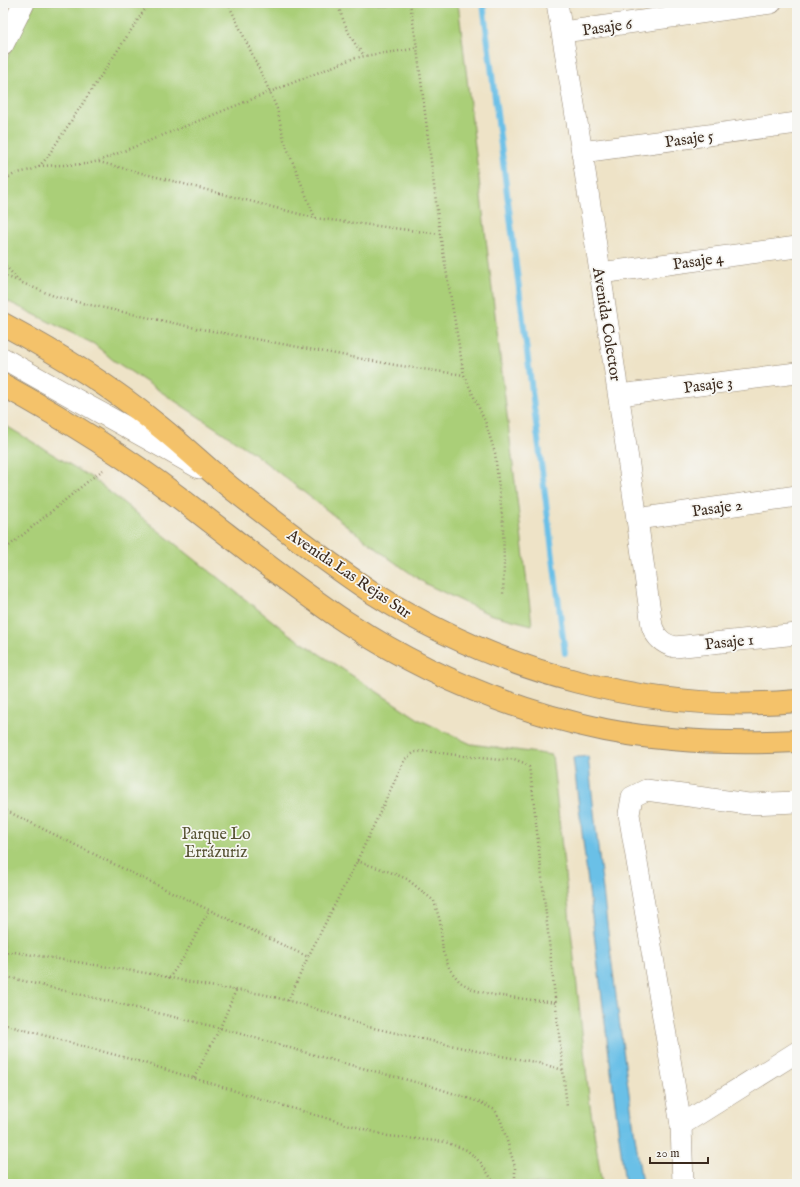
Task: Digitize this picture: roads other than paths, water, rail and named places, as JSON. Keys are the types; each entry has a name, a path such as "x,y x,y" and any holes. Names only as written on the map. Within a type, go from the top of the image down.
{"main road":[{"name":"Avenida Las Rejas Sur","path":"3,324 62,357 122,397 185,447 228,485 317,553 373,593 446,634 498,656 561,678 600,688 638,694 713,702 752,703 797,701"},
{"path":"3,385 79,429 140,469 301,590 345,621 385,646 426,668 470,688 529,709 606,730 689,740 731,742 797,741"}],"street":[{"path":"3,45 24,3"},
{"name":"Avenida Colector","path":"557,3 582,152 652,626 657,637 662,642"},
{"name":"Pasaje 6","path":"563,32 771,3"},
{"name":"Pasaje 5","path":"582,152 797,124"},
{"name":"Pasaje 4","path":"600,273 797,247"},
{"path":"3,358 140,433 228,485"},
{"name":"Pasaje 3","path":"619,396 797,373"},
{"name":"Pasaje 2","path":"637,519 797,496"},
{"name":"Pasaje 1","path":"662,642 668,645 681,646 797,634"},
{"path":"683,1184 681,1125 629,814 632,797 646,790 748,804 797,802"},
{"path":"681,1125 797,1052"}],"water":[{"path":"588,756 613,970 642,1184 625,1184 573,757"}],"waterway":[{"path":"483,3 565,653"}],"park label":[{"name":"Parque Lo Errázuriz","path":"216,842"}]}
